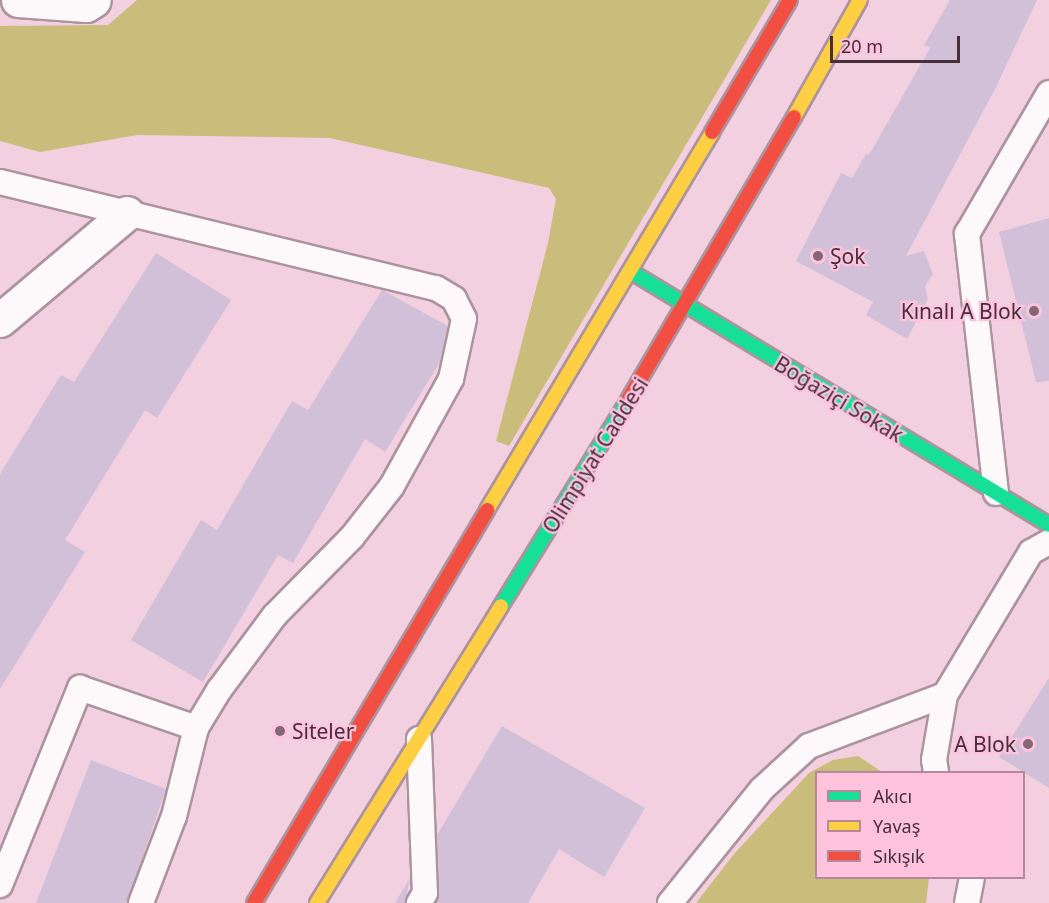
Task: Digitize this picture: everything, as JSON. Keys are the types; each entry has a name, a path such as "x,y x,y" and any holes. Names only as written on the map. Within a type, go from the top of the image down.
{"main road":[{"path":"254,903 790,0"},
{"name":"Olimpiyat Caddesi","path":"317,903 686,307 860,0"},
{"name":"Boğaziçi Sokak","path":"630,271 1049,525"}],"street":[{"path":"18,0 86,5 94,0"},
{"path":"0,320 127,213"}],"lane":[{"path":"996,493 967,234 1049,93"},
{"path":"0,182 436,288 454,299 464,319 451,379 392,486 352,537 275,615 219,690 196,728 174,816 141,903"},
{"path":"936,771 934,760 945,695 1031,552 1049,542"},
{"path":"0,885 80,688 196,728"},
{"path":"670,903 762,789 809,746 945,695"},
{"path":"419,739 425,892 419,903"},
{"path":"967,903 972,879"}],"shaded area":[{"path":"137,0 771,0 509,446 496,441 548,243 556,199 549,188 330,138 137,135 40,152 0,141 0,26 108,25"},
{"path":"858,756 880,771 815,771 815,879 929,879 926,903 696,903 734,854 809,773 833,760"}],"building":[{"path":"950,0 1037,0 996,87 906,256 924,251 933,274 925,286 928,299 907,339 866,315 873,302 796,261 841,173 852,178 866,154 869,155 930,48 924,45"},
{"name":"Kınalı A Blok","path":"1049,218 1049,381 1036,382 999,232"},
{"path":"156,253 231,300 157,418 145,410 65,540 85,552 0,689 0,474 61,375 74,382"},
{"path":"382,290 448,326 440,362 385,452 365,439 293,563 278,555 203,682 131,640 201,520 217,530 292,401 308,410"},
{"name":"A Blok","path":"1049,678 1049,788 1025,771 999,757"},
{"path":"502,726 645,808 604,877 559,849 528,903 436,903 439,892 437,835"},
{"path":"91,760 166,789 127,903 36,903"},
{"path":"410,878 405,903 395,903"}],"traffic: fast":[{"path":"630,271 1049,525"},
{"path":"501,606 628,400"}],"traffic: slow":[{"path":"794,117 860,0"},
{"path":"487,510 712,132"},
{"path":"317,903 501,606"}],"traffic: jam":[{"path":"712,132 790,0"},
{"path":"628,400 794,117"},
{"path":"254,903 487,510"}],"place":[{"name":"Şok","path":"818,256"},
{"name":"Kınalı A Blok","path":"1034,311"},
{"name":"Siteler","path":"280,731"},
{"name":"A Blok","path":"1028,744"}]}
